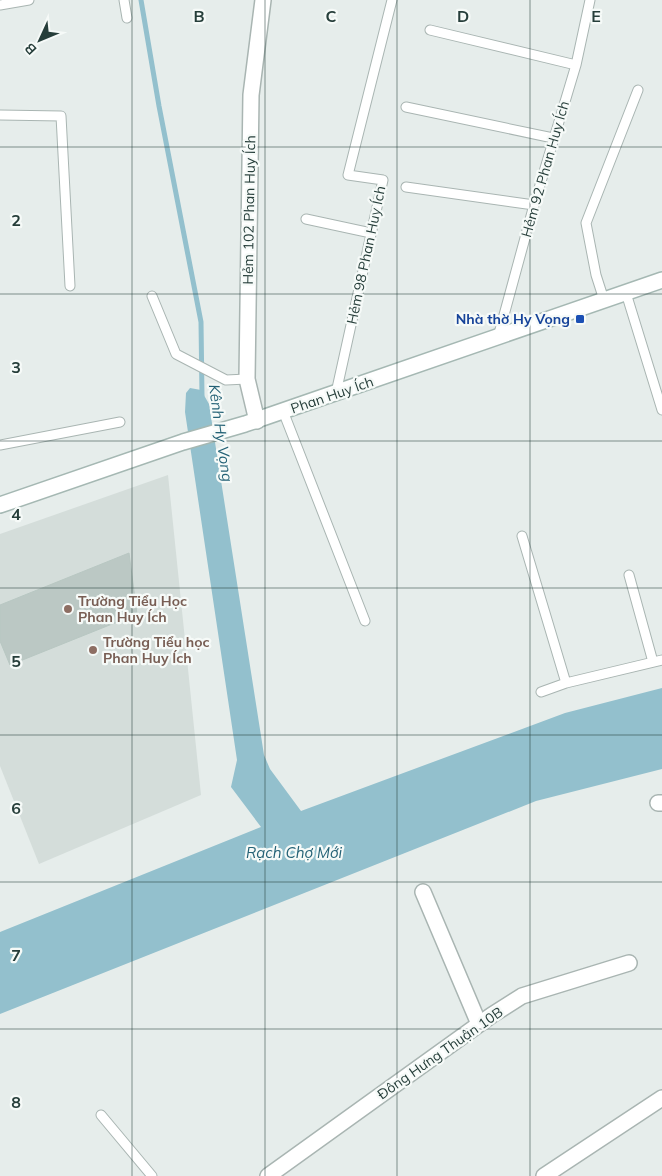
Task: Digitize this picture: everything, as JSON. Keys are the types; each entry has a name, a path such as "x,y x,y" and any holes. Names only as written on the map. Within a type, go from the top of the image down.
{"street":[{"name":"Hẻm 102 Phan Huy Ích","path":"251,423 247,379 250,95 263,0"},
{"name":"Phan Huy Ích","path":"0,505 183,442 251,423 662,280"},
{"path":"424,892 479,1024"},
{"name":"Đông Hưng Thuận 10B","path":"268,1176 479,1024 522,996 629,963"},
{"path":"544,1176 662,1098"}],"lane":[{"path":"0,5 29,0"},
{"path":"124,0 127,18"},
{"name":"Hẻm 98 Phan Huy Ích","path":"336,393 383,180 348,174 392,0"},
{"name":"Hẻm 92 Phan Huy Ích","path":"498,337 553,138 576,65 590,0"},
{"path":"430,30 576,65"},
{"path":"604,300 596,275 586,222 638,90"},
{"path":"406,107 553,138"},
{"path":"0,115 61,116 70,286"},
{"path":"406,187 534,205"},
{"path":"306,219 371,233"},
{"path":"626,292 662,410"},
{"path":"152,296 176,354 226,380 247,379"},
{"path":"283,411 365,622"},
{"path":"0,445 120,422"},
{"path":"522,536 566,683"},
{"path":"541,692 566,683 658,661 629,575"},
{"path":"101,1115 152,1176"}],"shaded area":[{"name":"Trường Tiểu học Phan Huy Ích","path":"168,475 201,795 39,864 0,766 0,534"}],"water":[{"name":"Rạch Chợ Mới","path":"190,388 201,390 209,404 264,755 270,769 301,811 565,713 662,688 662,769 536,801 0,1014 0,932 261,827 231,787 237,760 185,412 186,393"}],"building":[{"name":"Trường Tiểu Học Phan Huy Ích","path":"129,553 137,614 10,665 0,641 0,605"}],"waterway":[{"name":"Kênh Hy Vọng","path":"141,0 159,106 201,322 202,396"}],"place":[{"name":"Nhà thờ Hy Vọng","path":"580,319"},
{"name":"Trường Tiểu Học Phan Huy Ích","path":"68,609"},
{"name":"Trường Tiểu học Phan Huy Ích","path":"93,650"}]}
